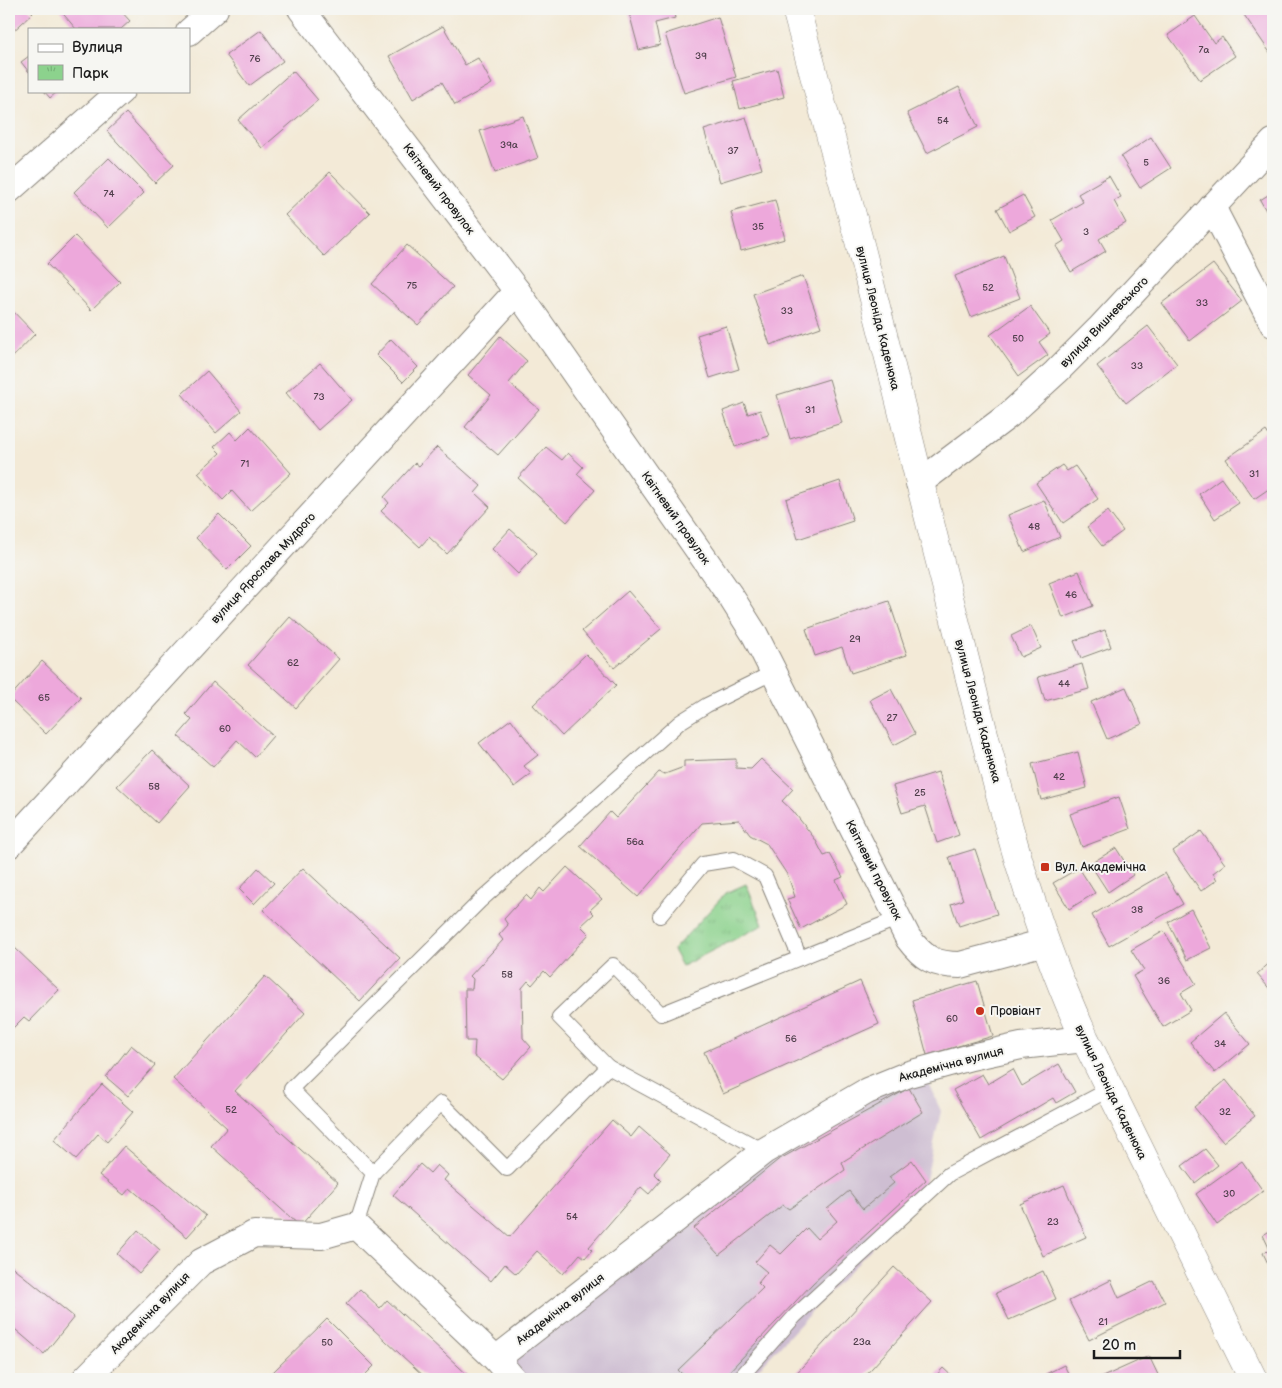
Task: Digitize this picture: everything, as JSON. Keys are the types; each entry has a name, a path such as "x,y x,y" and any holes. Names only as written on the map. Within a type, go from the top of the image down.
{"street":[{"path":"190,31 215,9"},
{"name":"Квітневий провулок","path":"301,9 517,291 731,597 755,635 908,938 915,948 935,963 960,965 1045,942"},
{"name":"вулиця Леоніда Каденюка","path":"796,9 858,237 919,483 1000,795 1045,942 1063,992 1085,1039 1252,1379"},
{"path":"9,189 120,92"},
{"name":"вулиця Вишневського","path":"919,483 1009,415 1056,372 1099,329 1273,142"},
{"path":"1212,207 1273,324"},
{"name":"вулиця Ярослава Мудрого","path":"9,845 517,291"},
{"name":"Академічна вулиця","path":"496,1358 764,1151 867,1090 942,1064 1000,1050 1085,1039"},
{"path":"356,1226 496,1358 513,1379"},
{"name":"Академічна вулиця","path":"85,1379 201,1262 254,1234 321,1236 356,1226"}],"lane":[{"path":"373,1173 291,1089 480,901 680,722 733,691 774,672"},
{"path":"660,916 703,864 734,859 765,876 800,958"},
{"path":"764,1151 608,1067 559,1017 612,965 661,1014 899,918"},
{"path":"356,1226 373,1173 441,1103 507,1169 608,1067"},
{"path":"739,1379 795,1316 949,1174 1110,1089"}],"shaded area":[{"path":"923,1072 941,1111 923,1193 749,1379 513,1379 496,1359 764,1151"}],"green space":[{"path":"746,884 763,925 682,966 673,950 726,893"}],"building":[{"path":"9,9 29,9 33,13 9,35"},
{"path":"59,9 119,9 130,21 122,28 75,28"},
{"path":"628,9 673,9 675,18 655,23 660,45 639,50"},
{"path":"1240,9 1273,9 1273,57"},
{"path":"1195,16 1214,43 1222,37 1235,56 1200,80 1168,35"},
{"path":"718,17 736,77 684,93 665,34"},
{"path":"443,26 465,65 478,58 492,84 455,105 442,82 413,99 389,56"},
{"path":"261,30 283,61 249,86 226,55"},
{"path":"28,57 28,71 21,62"},
{"path":"777,69 784,97 740,109 733,81"},
{"path":"293,71 318,100 262,148 238,120"},
{"path":"959,87 978,127 927,153 907,113"},
{"path":"45,92 57,92 50,98"},
{"path":"126,113 174,165 155,183 107,131"},
{"path":"523,116 538,158 495,173 480,131"},
{"path":"746,117 762,169 720,182 704,130"},
{"path":"1151,137 1171,168 1140,188 1121,157"},
{"path":"109,158 144,193 108,228 74,192"},
{"path":"330,172 370,213 324,256 285,215"},
{"path":"1109,176 1121,197 1114,201 1126,223 1099,239 1106,251 1071,272 1056,246 1064,241 1052,220 1083,202 1078,194"},
{"path":"1273,192 1273,223 1260,200"},
{"path":"1023,195 1035,217 1009,231 997,209"},
{"path":"775,200 785,239 741,251 731,212"},
{"path":"75,236 120,282 91,310 47,264"},
{"path":"407,245 453,287 418,325 372,284"},
{"path":"1004,256 1020,298 971,317 955,276"},
{"path":"1213,264 1242,301 1190,341 1162,303"},
{"path":"803,276 821,327 770,345 753,294"},
{"path":"1030,306 1050,334 1039,342 1048,355 1019,376 990,335"},
{"path":"9,307 35,334 9,361"},
{"path":"726,326 739,369 710,378 697,335"},
{"path":"1148,326 1177,364 1126,403 1097,366"},
{"path":"500,336 527,361 509,383 539,409 498,455 465,427 491,395 468,375"},
{"path":"391,339 418,367 403,382 376,355"},
{"path":"320,363 352,400 318,430 286,393"},
{"path":"207,371 241,411 216,433 182,394"},
{"path":"829,379 842,423 790,439 777,395"},
{"path":"744,403 748,414 760,410 769,436 735,447 723,411"},
{"path":"250,427 291,473 250,511 232,491 223,500 198,473 220,453 214,447 230,432 237,440"},
{"path":"1266,431 1273,442 1273,486 1254,499 1226,459"},
{"path":"437,447 481,486 475,493 490,507 447,554 429,537 420,547 381,511 389,503 384,497 415,463 419,466"},
{"path":"546,447 562,460 568,453 583,467 577,474 595,490 567,522 518,478"},
{"path":"1062,465 1067,471 1075,466 1098,499 1063,523 1036,483"},
{"path":"1221,478 1239,503 1215,519 1199,494"},
{"path":"840,481 853,521 798,539 786,499"},
{"path":"1044,500 1060,537 1024,552 1008,515"},
{"path":"1108,511 1123,531 1102,546 1087,527"},
{"path":"219,514 251,546 227,570 196,538"},
{"path":"510,529 537,553 518,574 492,549"},
{"path":"1079,571 1093,606 1063,618 1049,583"},
{"path":"628,591 661,629 614,668 582,631"},
{"path":"889,601 907,655 851,673 842,647 815,656 806,629"},
{"path":"290,617 339,659 296,708 248,665"},
{"path":"1031,626 1041,648 1021,657 1011,636"},
{"path":"1105,630 1111,647 1081,658 1074,641"},
{"path":"586,654 616,685 562,736 533,705"},
{"path":"42,661 81,698 46,734 9,698"},
{"path":"1082,664 1089,689 1045,701 1038,677"},
{"path":"213,682 273,736 255,757 237,740 213,767 178,736 192,720 186,714"},
{"path":"1126,687 1142,724 1107,739 1091,702"},
{"path":"891,689 915,734 894,745 870,700"},
{"path":"511,719 538,755 524,766 531,774 514,787 479,743"},
{"path":"152,750 190,786 157,823 117,786"},
{"path":"1078,752 1087,788 1041,800 1032,764"},
{"path":"736,759 736,768 751,769 761,759 793,789 782,801 793,811 815,839 824,856 830,854 843,877 836,880 847,904 801,929 787,899 795,897 788,876 767,844 750,835 739,820 702,823 638,897 580,846 610,812 616,818 659,772 665,774 684,767 684,761"},
{"path":"938,772 959,835 937,843 925,806 902,813 893,786"},
{"path":"1119,797 1130,829 1082,847 1070,814"},
{"path":"1201,831 1225,864 1213,873 1217,880 1201,891 1173,851"},
{"path":"1116,848 1133,875 1108,892 1090,864"},
{"path":"975,849 997,914 959,926 951,904 963,900 949,857"},
{"path":"567,867 602,899 590,910 594,914 581,926 589,934 550,977 544,971 532,985 528,981 522,988 523,1038 531,1047 502,1079 474,1056 475,1041 466,1041 465,989 472,989 473,979 470,976 503,940 499,935 508,925 504,919 526,895 531,900 540,888 544,892"},
{"path":"258,868 274,883 254,904 239,889"},
{"path":"303,868 400,958 360,1001 263,910"},
{"path":"1079,868 1095,893 1069,909 1053,883"},
{"path":"1165,873 1183,904 1109,946 1092,915"},
{"path":"1191,909 1211,948 1187,960 1168,922"},
{"path":"1164,931 1196,984 1181,993 1191,1010 1163,1027 1133,976 1144,970 1131,950"},
{"path":"15,948 59,990 29,1021 24,1017 13,1028 9,1024 9,954"},
{"path":"1273,960 1273,993 1257,974"},
{"path":"265,976 305,1013 235,1091 338,1183 300,1226 211,1146 227,1128 173,1079"},
{"path":"860,981 879,1024 723,1094 704,1052"},
{"path":"977,981 993,1036 927,1055 912,1000"},
{"path":"1224,1013 1250,1044 1215,1073 1190,1042"},
{"path":"131,1045 155,1065 128,1096 106,1077"},
{"path":"1059,1064 1075,1092 1056,1103 1053,1098 981,1140 953,1090 982,1074 988,1084 1013,1069 1022,1086"},
{"path":"1226,1080 1255,1116 1223,1142 1194,1107"},
{"path":"102,1084 133,1112 107,1142 98,1134 76,1159 54,1140"},
{"path":"909,1088 923,1112 842,1162 845,1170 789,1209 783,1205 719,1255 694,1228 778,1160"},
{"path":"612,1120 631,1137 639,1127 670,1154 654,1173 661,1180 649,1194 641,1187 589,1247 592,1250 585,1258 580,1254 563,1274 537,1251 516,1274 505,1264 491,1281 393,1195 420,1164 430,1173 437,1165 448,1175 444,1180 510,1237"},
{"path":"124,1146 206,1216 187,1237 130,1188 124,1195 99,1175"},
{"path":"1205,1149 1218,1165 1195,1183 1182,1166"},
{"path":"912,1160 926,1180 813,1283 722,1379 683,1379 685,1377 678,1370 763,1288 758,1283 767,1272 755,1262 770,1245 781,1254 807,1228 817,1239 837,1221 827,1209 849,1191 863,1209 894,1183 889,1177"},
{"path":"1242,1161 1263,1191 1217,1225 1196,1194"},
{"path":"1064,1185 1086,1237 1043,1256 1020,1204"},
{"path":"1273,1229 1273,1268 1271,1270 1263,1253 1270,1250 1263,1235"},
{"path":"138,1230 160,1250 139,1274 117,1254"},
{"path":"9,1264 74,1317 44,1354 9,1324 9,1316 15,1307 9,1302"},
{"path":"894,1267 932,1302 862,1379 791,1379"},
{"path":"1043,1271 1056,1299 1009,1320 996,1293"},
{"path":"1111,1280 1119,1298 1154,1281 1165,1302 1089,1340 1069,1301"},
{"path":"360,1289 380,1308 387,1300 472,1379 427,1379 346,1304"},
{"path":"327,1319 374,1366 361,1379 280,1379 273,1372"},
{"path":"1149,1356 1160,1379 1098,1379"},
{"path":"1064,1365 1071,1379 1036,1379"},
{"path":"943,1368 955,1379 933,1379"}],"place":[{"name":"Вул. Академічна","path":"1045,867"},
{"name":"Провіант","path":"980,1011"}]}
